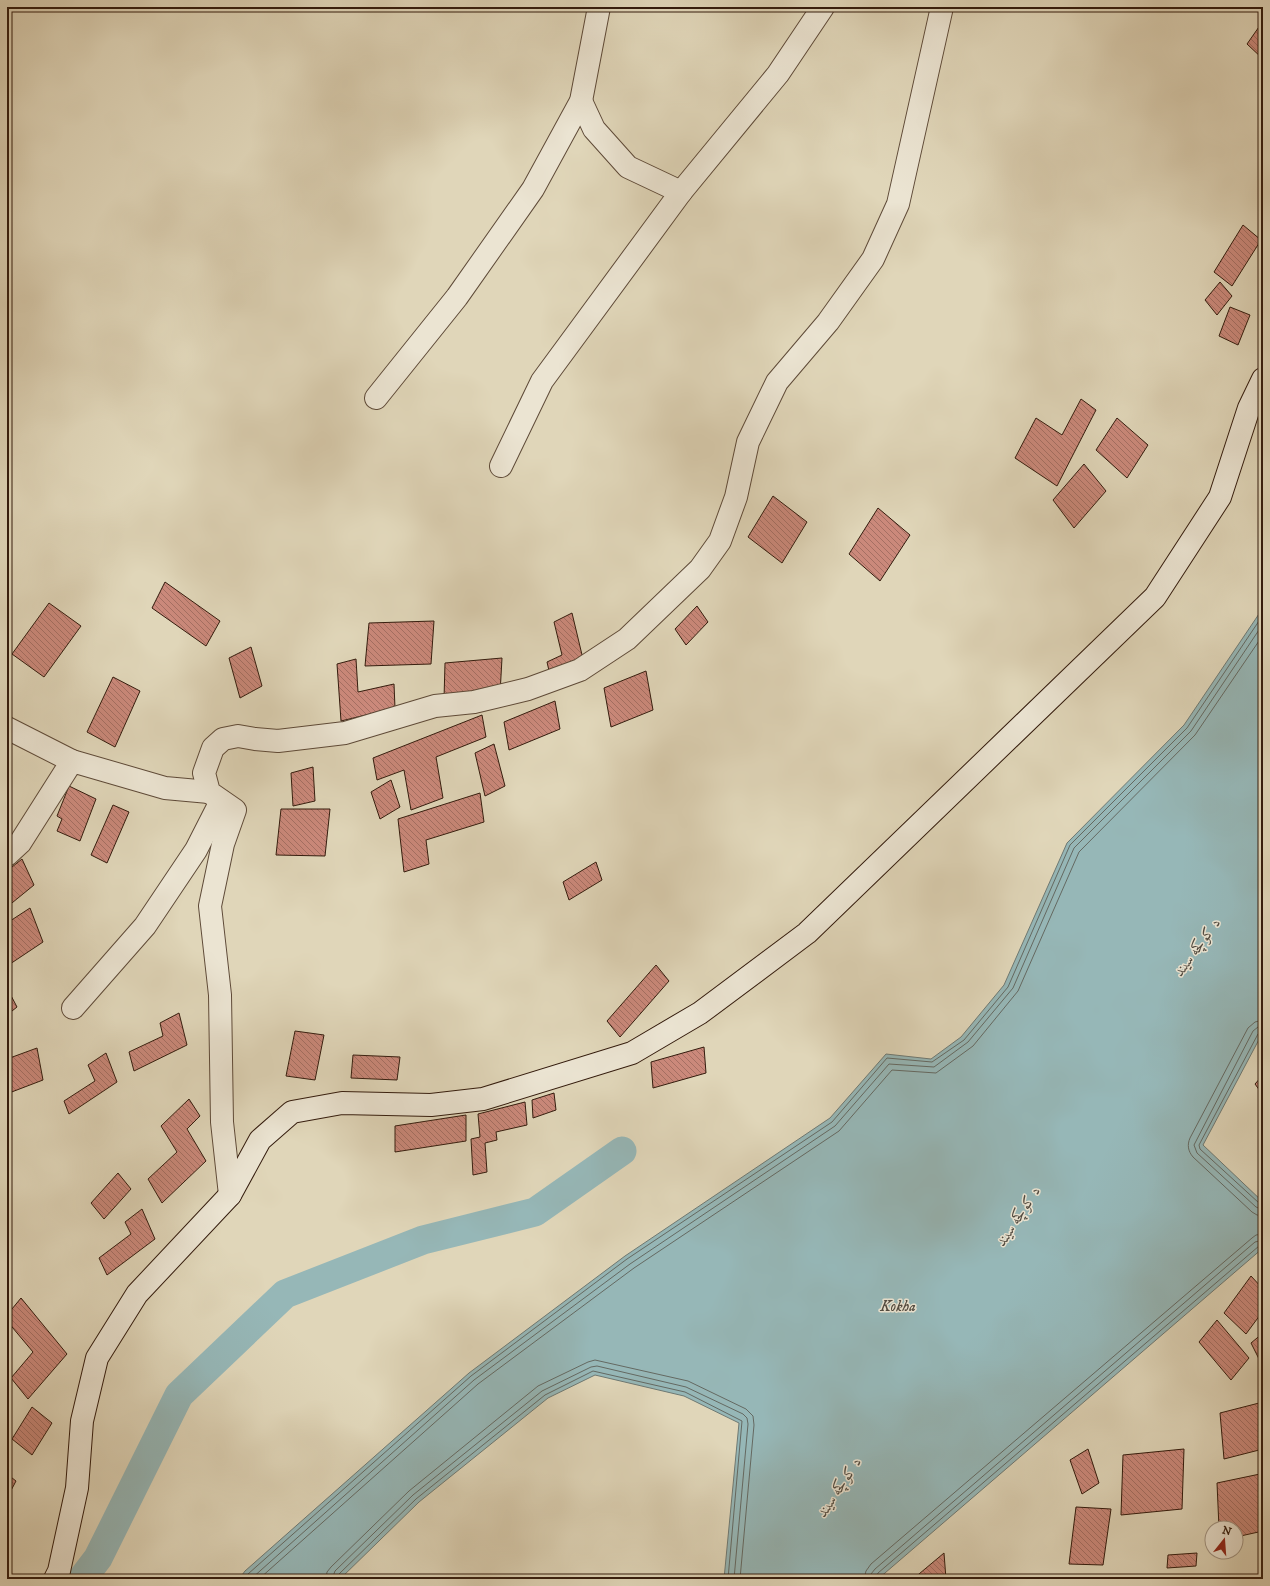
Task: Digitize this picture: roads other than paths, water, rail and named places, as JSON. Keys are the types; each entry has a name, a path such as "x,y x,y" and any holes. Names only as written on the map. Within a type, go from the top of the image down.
{"street":[{"path":"376,398 457,297 533,189 581,102 599,7"},
{"path":"500,466 542,381 681,192 778,74 823,7"},
{"path":"73,1008 145,926 196,850 215,797 204,773 213,748 223,739 238,736 278,741 344,734 435,706 474,702 528,689 580,670 627,639 700,569 720,541 736,496 748,442 777,382 828,322 873,259 898,204 942,7"},
{"path":"581,102 594,129 628,167 681,192"},
{"path":"55,1579 59,1571 77,1488 82,1421 96,1358 137,1294 230,1196 260,1140 292,1112 342,1102 431,1105 483,1099 632,1054 700,1013 807,933 1155,597 1220,497 1249,408 1263,379"},
{"path":"7,728 72,761 165,788 215,797 235,810 223,844 210,906 220,995 222,1122 230,1196"},
{"path":"7,855 20,843 72,761"}],"water":[{"name":"Kokha","path":"1263,608 1263,1032 1203,1145 1263,1202 1263,1248 878,1579 724,1579 739,1423 684,1396 595,1375 548,1398 419,1502 340,1579 239,1579 245,1571 469,1373 625,1256 830,1118 886,1054 931,1059 961,1037 1004,985 1067,843 1184,725"}],"waterway":[{"path":"82,1579 98,1558 179,1395 285,1294 423,1240 535,1212 622,1151"}],"water label":[{"name":"د کوکچه سیند","path":"1197,947"},
{"name":"د کوکچه سیند","path":"1018,1216"},
{"name":"د کوکچه سیند","path":"839,1487"}]}
